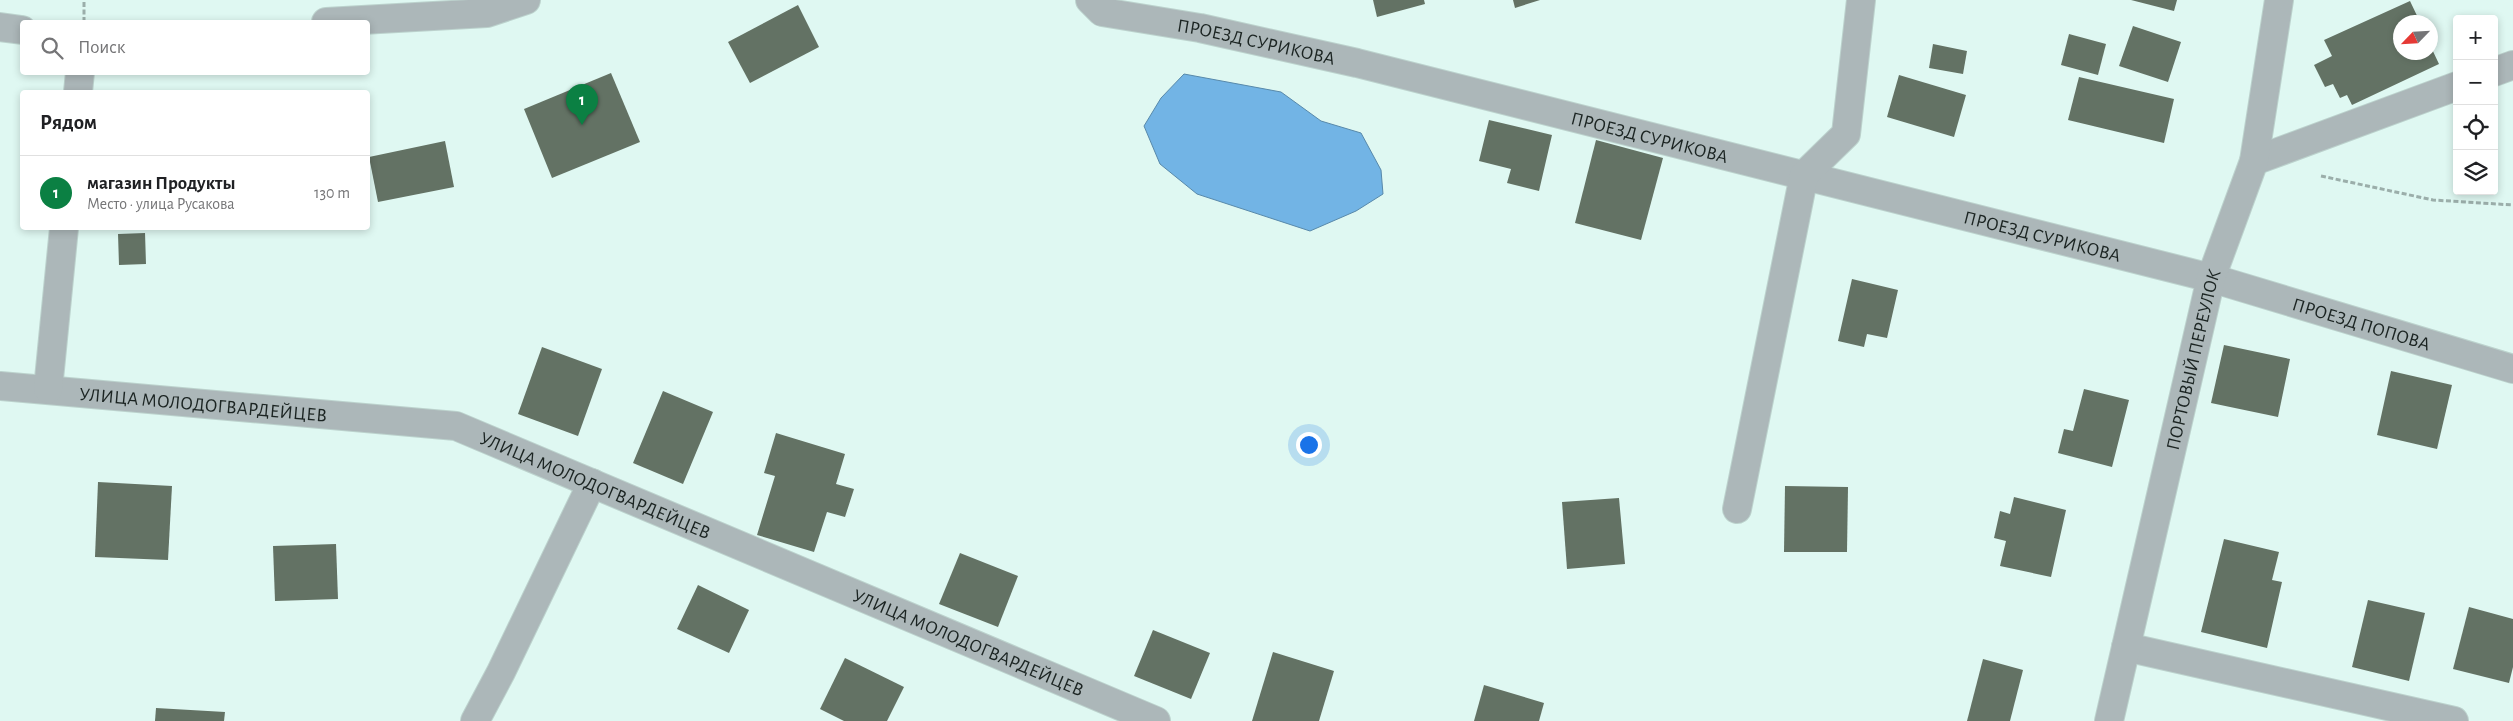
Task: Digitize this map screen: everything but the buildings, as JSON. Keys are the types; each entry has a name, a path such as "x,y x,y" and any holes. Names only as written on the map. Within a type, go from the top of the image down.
{"street":[{"path":"362,20 486,13 526,0"},
{"name":"ПРОЕЗД СУРИКОВА","path":"1090,0 1102,12 1200,28 1357,63 2211,278"},
{"path":"1737,509 1804,175 1846,134 1861,0"},
{"name":"ПОРТОВЫЙ ПЕРЕУЛОК","path":"2109,721 2211,278 2254,162 2279,0"},
{"path":"0,27 20,30"},
{"path":"2498,71 2513,65"},
{"path":"78,90 80,75"},
{"path":"2254,162 2453,87"},
{"path":"48,389 64,230"},
{"name":"ПРОЕЗД ПОПОВА","path":"2211,278 2513,369"},
{"name":"УЛИЦА МОЛОДОГВАРДЕЙЦЕВ","path":"0,386 456,426 1156,721"},
{"path":"475,721 501,672 592,483"},
{"path":"2126,647 2454,721"}],"path":[{"path":"84,0 84,20"},
{"path":"2320,176 2433,200 2513,205"}],"water":[{"path":"1184,74 1281,92 1321,121 1361,133 1381,170 1383,194 1356,211 1310,231 1197,194 1160,164 1144,126 1161,98"}],"place":[{"name":"магазин Продукты","path":"582,125"}]}
